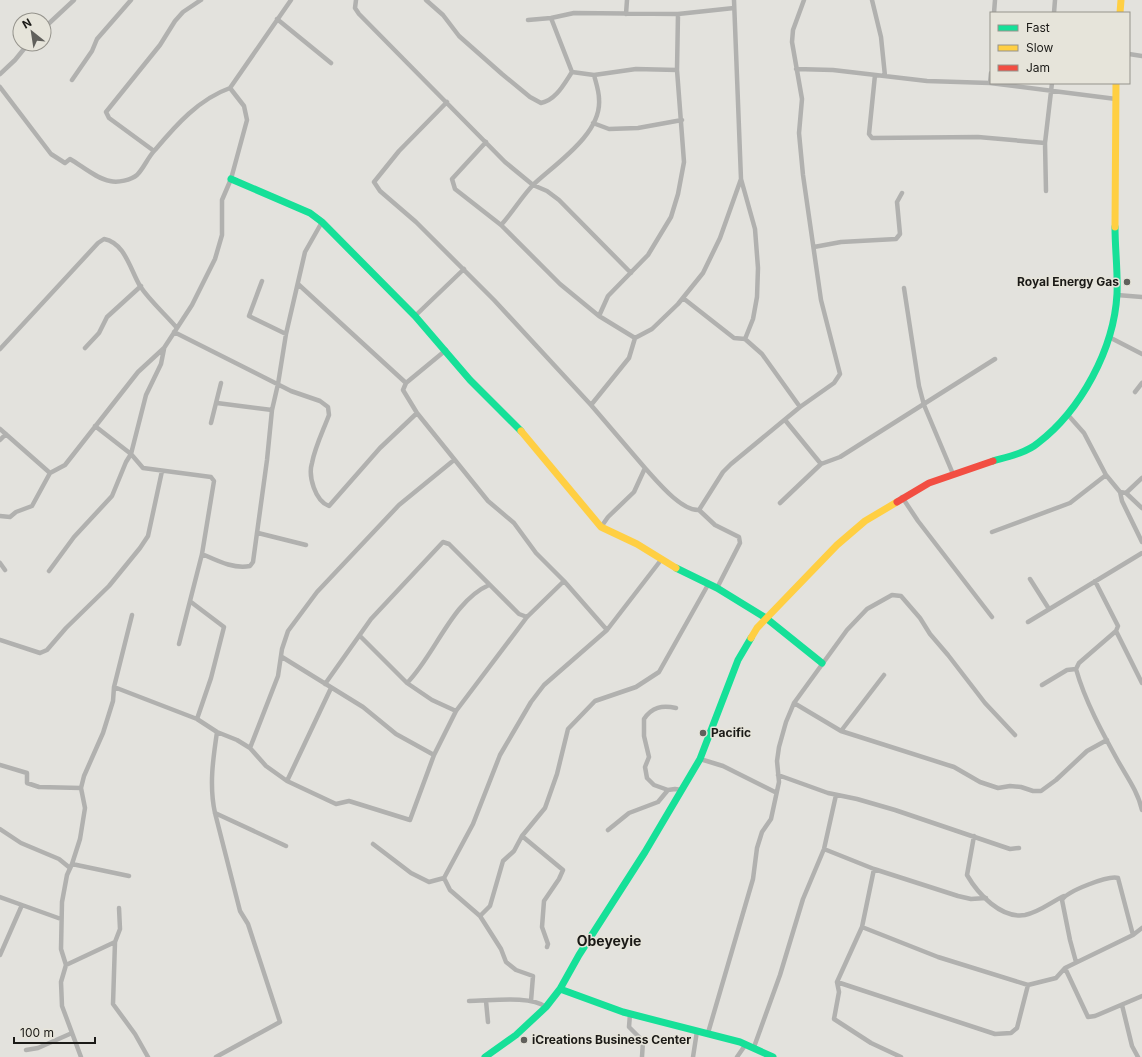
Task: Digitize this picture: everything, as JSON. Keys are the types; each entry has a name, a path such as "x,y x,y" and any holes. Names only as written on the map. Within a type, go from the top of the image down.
{"main road":[{"path":"1120,12 1121,0"},
{"path":"485,1057 516,1035 546,1007 560,989 579,955 622,890 700,759 738,660 749,640 766,618 854,530 902,497 929,483 1012,455 1037,444 1068,415 1087,389 1109,337 1117,295 1114,204 1116,84"},
{"path":"231,179 310,213 322,222 415,316 446,350 470,380 519,428 601,527 637,544 661,560 709,583 766,618 822,663"},
{"path":"560,989 630,1014 708,1033 750,1046 773,1057"}],"street":[{"path":"52,21 74,0"},
{"path":"72,80 92,51 97,39 131,0"},
{"path":"154,151 109,118 106,112 160,46 175,21 184,12 201,0"},
{"path":"0,87 51,154 64,162 70,159 105,180 112,182 125,180 136,175 154,151 197,106 213,94 230,88 291,0"},
{"path":"356,0 355,8 359,14 505,162 533,185 547,191 558,200 631,273"},
{"path":"426,0 443,15 459,36 502,74 541,103 547,102 556,95 572,72"},
{"path":"626,0 626,14"},
{"path":"734,0 741,179 755,229 758,268 757,297 753,319 745,340"},
{"path":"447,102 404,146 374,182 380,191 416,222 464,269 591,405 645,468 678,500 692,511 699,510 723,472 800,407 834,383 840,374 821,300 803,175 799,133 802,99 792,42 793,30 804,0"},
{"path":"872,0 881,37 884,76"},
{"path":"994,12 995,0"},
{"path":"1054,12 1055,0"},
{"path":"528,20 551,18 574,12 678,14 734,8"},
{"path":"599,316 608,296 648,255 671,217 678,194 684,162 677,70 678,14"},
{"path":"551,18 572,72"},
{"path":"277,19 331,63"},
{"path":"0,74 22,52"},
{"path":"1130,54 1142,56"},
{"path":"572,72 594,75 636,69 677,70"},
{"path":"796,69 833,70 927,81 990,83"},
{"path":"501,225 533,185 573,152 593,123 600,100 594,75"},
{"path":"875,75 869,134 872,138 978,137 1045,143"},
{"path":"998,84 1116,99"},
{"path":"1046,191 1045,143 1052,84"},
{"path":"0,516 10,517 16,512 32,506 50,473 65,465 138,372 164,348 203,286 215,259 222,235 222,200 231,179 247,120 244,106 230,88"},
{"path":"593,123 609,129 638,128 682,120"},
{"path":"486,142 452,179 455,189 501,225 560,284 599,316 635,338"},
{"path":"591,405 629,358 635,338 652,329 683,298 703,273 720,238 741,179"},
{"path":"814,247 841,242 896,239 900,234 897,202 902,193"},
{"path":"202,554 227,565 241,567 250,566 253,562 258,533 272,410 286,334 305,252 322,222"},
{"path":"0,349 104,238 112,240 116,244 141,286 176,330 236,365 291,391 320,401 328,407 329,415 311,464 314,492 319,500 329,506 380,448 417,413"},
{"path":"415,316 464,269"},
{"path":"262,280 249,316 286,334"},
{"path":"298,284 406,382"},
{"path":"85,348 98,333 107,317 141,286"},
{"path":"904,288 916,372 924,405 953,474"},
{"path":"1117,295 1142,296"},
{"path":"683,298 734,338 745,340 762,354 800,407"},
{"path":"1109,337 1142,354"},
{"path":"50,570 74,537 112,496 126,462 131,454 146,395 161,364 164,348"},
{"path":"446,350 406,382 403,390 417,413 488,501 514,523 536,553 564,581 607,630"},
{"path":"780,503 821,464 840,458 995,359"},
{"path":"211,423 221,383"},
{"path":"1135,392 1142,383"},
{"path":"217,403 272,410"},
{"path":"1068,415 1084,434 1106,475 1120,492 1122,501 1142,542"},
{"path":"785,420 821,464"},
{"path":"95,426 131,454 143,468 205,475 211,477 214,481 202,554 191,602 179,644"},
{"path":"0,429 50,473"},
{"path":"0,440 6,434"},
{"path":"250,748 278,676 282,649 288,631 317,592 399,505 454,460"},
{"path":"601,527 608,517 634,492 645,468"},
{"path":"0,640 40,653 47,650 110,586 148,536 162,471"},
{"path":"992,532 1070,503 1106,475"},
{"path":"1126,493 1142,478"},
{"path":"1120,492 1126,493 1142,508"},
{"path":"902,497 918,521 992,617"},
{"path":"699,510 715,525 739,537 740,543 717,588"},
{"path":"258,533 306,545"},
{"path":"325,684 371,619 443,542 449,544 519,614 527,617"},
{"path":"1028,622 1095,580 1142,553"},
{"path":"373,844 411,873 429,882 444,878 473,824 500,755 520,719 544,685 607,630 661,560"},
{"path":"0,563 5,570"},
{"path":"1030,579 1049,609"},
{"path":"1095,580 1118,626 1116,631 1091,651 1079,663 1076,669 1081,685 1107,740 1130,785 1140,795 1142,810"},
{"path":"114,687 197,719 217,732 237,740 250,748 266,766 287,781 336,804 349,801 410,820 434,755 456,711 527,617 564,581"},
{"path":"480,916 490,906 503,862 514,851 522,836 545,808 557,774 568,729 595,701 636,687 659,672 709,583"},
{"path":"408,683 419,672 446,626 477,590 489,585"},
{"path":"708,1033 753,879 757,848 762,832 771,819 775,792 779,782 777,761 779,747 786,722 794,703 822,663 848,630 868,609 892,595 901,596 920,618 930,634 985,703 1015,735"},
{"path":"191,602 224,627 211,678 197,719"},
{"path":"81,1057 62,1006 61,982 66,965 61,949 61,919 67,875 80,840 85,808 81,788 95,748 103,733 113,698 114,687 132,615"},
{"path":"1116,631 1142,683"},
{"path":"360,636 408,683 432,700 456,711"},
{"path":"282,657 363,707 396,734 434,755"},
{"path":"1042,685 1067,670 1076,669"},
{"path":"841,731 884,676"},
{"path":"287,781 331,688"},
{"path":"794,703 841,731 954,767 980,782 998,788 1010,786 1021,787 1033,791 1041,791 1056,780 1087,751 1107,740"},
{"path":"676,708 667,706 656,708 644,719 644,736 649,757 645,767 647,778 654,785 668,790 682,790"},
{"path":"216,1057 280,1022 248,924 240,911 215,813 212,789 217,732"},
{"path":"700,759 723,766 775,792"},
{"path":"0,765 27,773 28,783 39,786 81,788"},
{"path":"778,775 836,795 857,799 895,810 1010,849 1019,848"},
{"path":"608,830 629,813 658,802 668,790"},
{"path":"737,1057 750,1046 780,975 805,893 824,849 836,795"},
{"path":"215,813 286,846"},
{"path":"0,829 21,843 59,859 71,866 129,876"},
{"path":"522,836 563,870 559,879 544,901 542,927 548,944 547,948"},
{"path":"974,836 967,875 973,885 1006,914 1026,915 1102,880 1114,877 1118,878 1133,934"},
{"path":"824,849 874,869 958,896 971,899 986,898"},
{"path":"874,869 862,927 837,982 839,992 834,1019 871,1043 901,1057"},
{"path":"444,878 450,890 480,916 501,949 506,962 516,970 534,976 531,1001"},
{"path":"1066,896 1062,900 1063,909 1076,962"},
{"path":"0,897 61,919"},
{"path":"0,955 22,905"},
{"path":"119,908 120,929 115,942 113,1004 135,1034 148,1057"},
{"path":"862,927 885,938 938,957 1028,985 1056,978 1065,968 1142,928"},
{"path":"66,965 115,942"},
{"path":"1065,968 1088,1017 1095,1016 1142,996"},
{"path":"837,982 995,1034 1012,1033 1017,1028 1028,985"},
{"path":"470,1001 531,1001 541,1003 546,1007"},
{"path":"486,1001 488,1022"},
{"path":"1122,1005 1132,1046 1138,1057"},
{"path":"630,1014 629,1027 643,1041 642,1057"},
{"path":"693,1057 697,1031"},
{"path":"26,1050 38,1048 72,1033"}],"traffic: fast":[{"path":"231,179 310,213 322,222 415,316 470,380 521,431"},
{"path":"993,461 1022,452 1038,443 1068,414 1092,377 1102,357 1115,315 1117,294 1115,227"},
{"path":"676,568 717,588 766,618 822,663"},
{"path":"485,1057 516,1035 546,1007 560,989 579,955 645,852 700,759 738,660 751,638"},
{"path":"560,989 623,1012 740,1042 773,1057"}],"traffic: slow":[{"path":"1120,12 1121,0"},
{"path":"1115,227 1116,84"},
{"path":"521,431 601,527 637,544 676,568"},
{"path":"751,638 757,628 837,545 865,521 897,502"}],"traffic: jam":[{"path":"897,502 929,483 993,461"}],"place":[{"name":"Royal Energy Gas","path":"1127,282"},
{"name":"Pacific","path":"703,733"},
{"name":"iCreations Business Center","path":"524,1040"}],"district":[{"name":"Obeyeyie","path":"609,941"}]}
